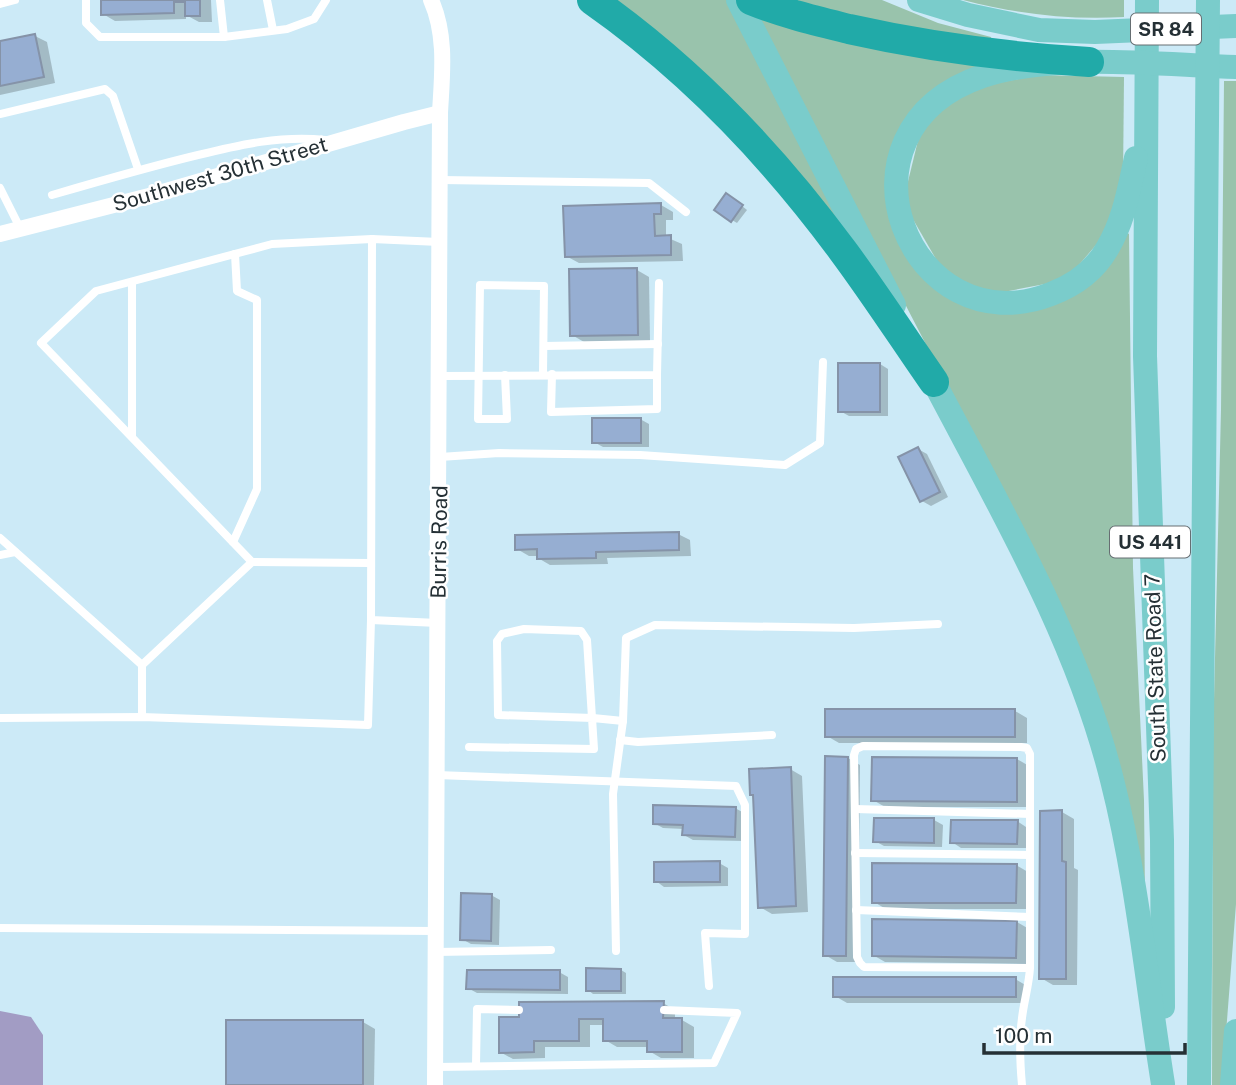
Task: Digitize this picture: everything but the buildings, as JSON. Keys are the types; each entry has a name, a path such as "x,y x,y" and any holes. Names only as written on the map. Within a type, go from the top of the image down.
{"highway":[{"path":"592,0 679,69 746,134 797,192 843,251 934,382"},
{"path":"750,1 824,23 942,47 1021,58 1088,62"}],"main road":[{"name":"SR 84","path":"919,0 1010,25 1039,30 1096,32 1236,26"},
{"name":"South State Road 7","path":"1147,0 1145,356 1162,840 1163,1085"},
{"name":"South State Road 7","path":"1199,1085 1208,0"},
{"path":"750,1 934,382 1057,621 1087,697 1112,779 1125,842 1163,1085"},
{"path":"1146,117 1121,222 1107,249 1091,271 1067,288 1042,298 1018,303 990,301 966,294 942,280 922,262 905,235 896,206 895,180 901,153 923,112 952,89 986,74 1028,66 1088,62 1236,67"},
{"path":"1232,1085 1236,1031"}],"street":[{"name":"Burris Road","path":"431,0 443,53 440,113 442,180 435,1085"},
{"name":"Southwest 30th Street","path":"0,233 149,196 440,113"}],"lane":[{"path":"0,4 15,0"},
{"path":"86,0 86,23 100,37 224,37 287,29 314,19 326,0"},
{"path":"220,0 224,37"},
{"path":"267,0 273,30"},
{"path":"0,114 105,89 113,96 138,169"},
{"path":"52,195 138,169 245,144 307,138 335,142"},
{"path":"442,180 649,183 686,212"},
{"path":"0,188 20,228"},
{"path":"0,718 142,717 368,725 371,620 372,239"},
{"path":"252,562 41,344 96,292 272,244 372,239 441,242"},
{"path":"233,542 257,489 257,300 237,291 235,254"},
{"path":"132,282 132,436"},
{"path":"505,375 507,419 478,419 480,285 544,286 544,346 551,412 657,409 659,283"},
{"path":"544,346 658,344"},
{"path":"440,457 499,453 640,455 785,465 820,443 823,362"},
{"path":"440,376 657,375"},
{"path":"0,538 142,665"},
{"path":"0,555 15,552"},
{"path":"142,717 142,665 252,562 370,563"},
{"path":"371,620 438,623"},
{"path":"616,951 613,794 623,721 626,638 654,625 854,628 938,624"},
{"path":"469,747 594,749 593,718 587,640 581,631 524,629 502,634 497,641 498,715 593,718 623,721"},
{"path":"621,740 638,742 772,735"},
{"path":"1022,1085 1022,1017 1030,968 1030,754 1027,748 1021,747 863,746 856,749 853,755 856,910 860,963 864,967 1030,968"},
{"path":"438,775 736,786 745,806 745,934 705,933 709,986"},
{"path":"855,809 1030,814"},
{"path":"855,853 1030,855"},
{"path":"856,910 1030,917"},
{"path":"0,928 436,931"},
{"path":"436,952 551,950"},
{"path":"477,1066 477,1009 519,1010"},
{"path":"436,1067 714,1063 737,1013 664,1010"}],"green space":[{"path":"604,0 728,0 870,263"},
{"path":"750,0 990,60 896,145 928,280 1035,305 1126,232 1129,234 1133,568 1144,800 1145,899 1122,804 934,360"},
{"path":"787,0 882,0 938,23 991,37 992,44 929,35"},
{"path":"963,0 1124,0 1124,17 1043,15"},
{"path":"1039,75 1124,77 1123,179 1108,231 1066,280 993,294 944,273 903,202 922,124 972,88"},
{"path":"1224,81 1236,81 1236,904 1222,1085 1212,1085 1213,741 1221,410"}],"shaded area":[{"path":"0,1011 31,1017 43,1035 43,1085 0,1085"}]}
